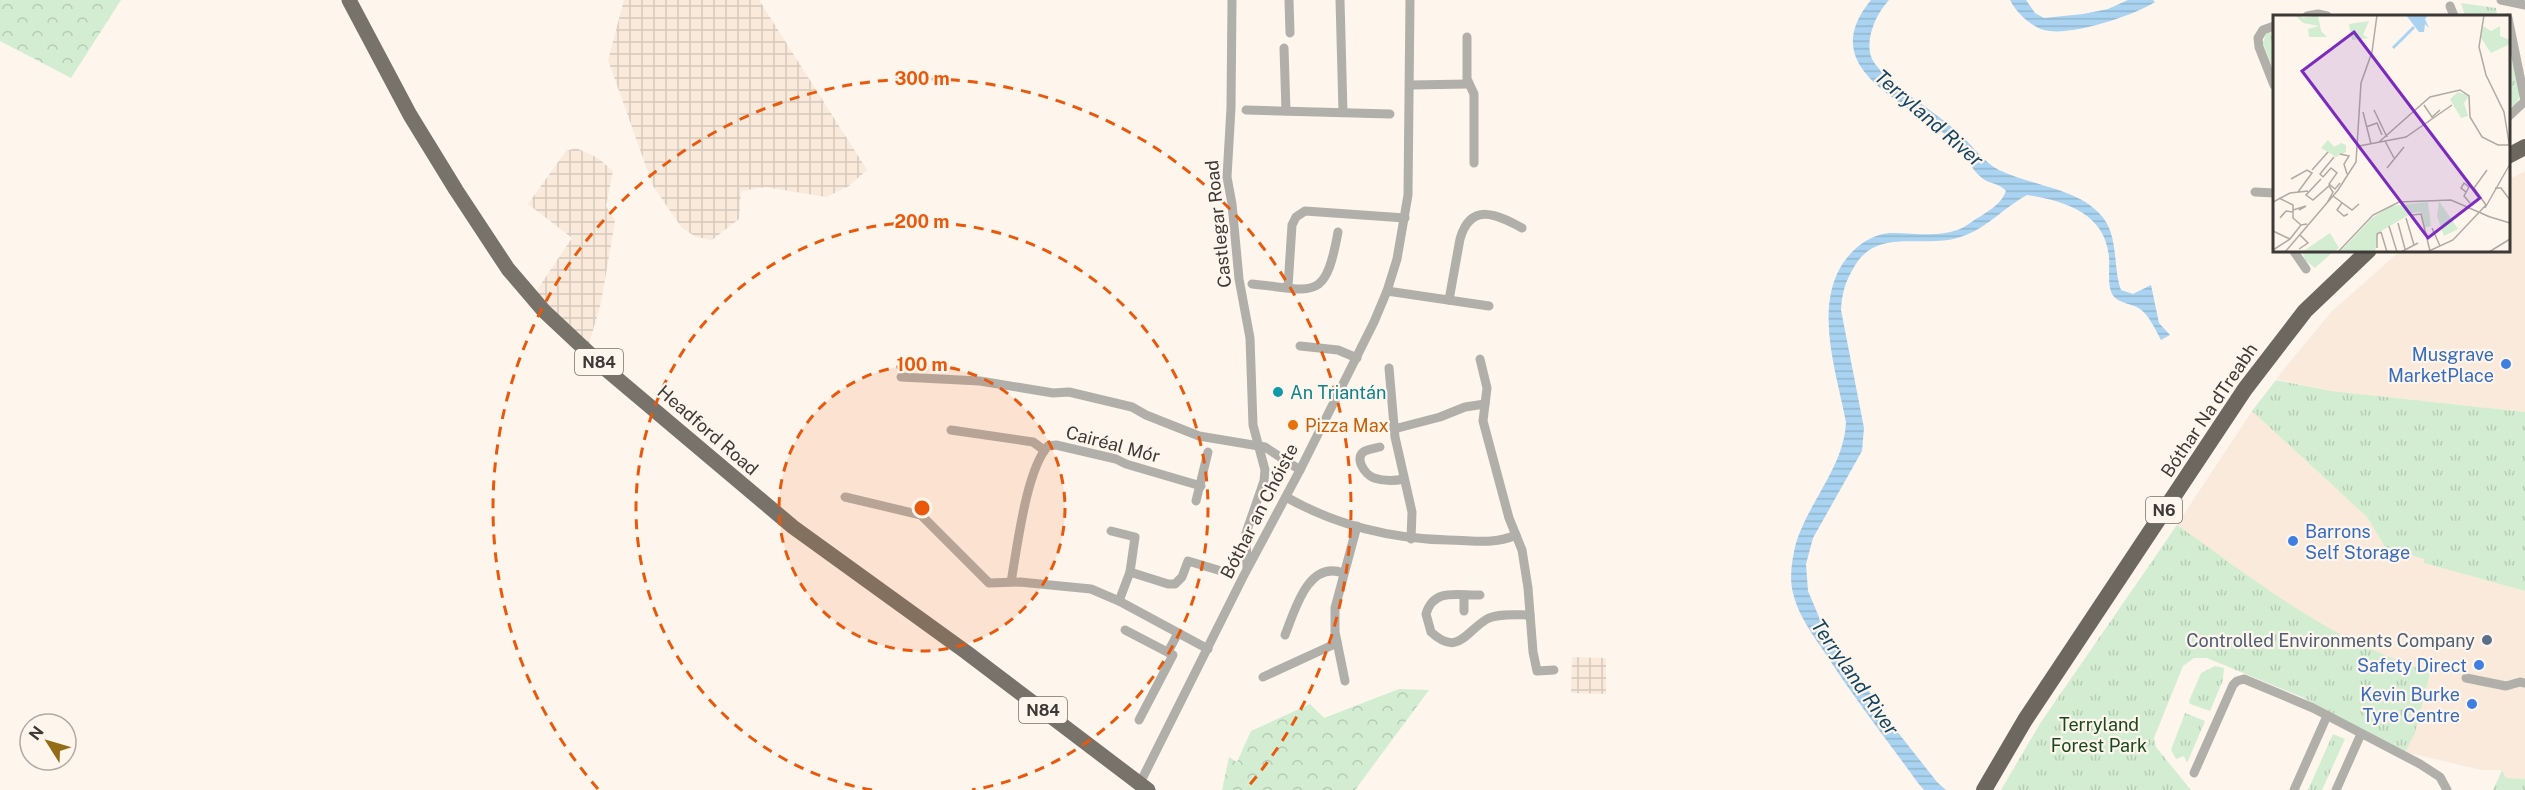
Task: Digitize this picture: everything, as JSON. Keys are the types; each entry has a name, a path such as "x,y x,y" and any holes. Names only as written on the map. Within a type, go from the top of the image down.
{"highway":[{"name":"Bóthar Na dTreabh","path":"1984,790 2025,720 2249,382 2305,311 2367,252"}],"main road":[{"name":"Headford Road","path":"349,0 410,115 456,190 508,269 544,310 608,371 794,527 924,620 1144,787"}],"street":[{"name":"Castlegar Road","path":"1232,0 1231,108 1227,177 1233,211 1239,279 1250,339 1253,425 1265,470 1264,481 1246,533 1247,569"},
{"path":"1289,0 1290,33"},
{"path":"1340,0 1343,112"},
{"name":"Bóthar an Chóiste","path":"1144,787 1247,569 1357,358 1387,291 1397,259 1410,174 1410,0"},
{"path":"2502,0 2525,5"},
{"path":"2450,6 2454,15"},
{"path":"2273,26 2263,30 2258,38 2259,47 2273,82"},
{"path":"2510,26 2525,101 2510,115"},
{"path":"1467,37 1468,84 1474,94 1474,163"},
{"path":"1284,48 1286,111"},
{"path":"1410,85 1468,84"},
{"path":"1246,110 1390,114"},
{"path":"2255,192 2273,193"},
{"path":"1288,287 1292,225 1296,217 1305,211 1405,218"},
{"path":"1449,300 1460,238 1468,223 1483,214 1492,214 1522,228"},
{"path":"1252,284 1308,290 1326,280 1338,232"},
{"path":"2294,252 2306,269"},
{"path":"1387,291 1489,306"},
{"path":"1300,346 1338,350 1357,358"},
{"path":"1480,359 1487,388 1484,421 1500,488 1525,562 1533,652 1538,671 1554,670"},
{"path":"1389,368 1394,429 1412,512 1412,539"},
{"path":"901,377 980,381 1053,393 1069,392 1132,407 1199,436 1258,444 1300,470"},
{"path":"1394,429 1440,417 1465,407 1485,404"},
{"path":"951,430 1033,442 1044,450"},
{"name":"Cairéal Mór","path":"1011,582 1028,492 1044,450 1048,446 1056,445 1116,459 1201,486"},
{"path":"1380,447 1361,454 1360,461 1365,471 1378,479 1404,480"},
{"path":"1196,501 1208,452"},
{"path":"845,497 921,515 989,583 1011,582 1085,587 1119,601 1208,649"},
{"path":"1286,497 1388,536 1493,542 1516,535"},
{"path":"1345,681 1337,643 1335,608 1357,526"},
{"path":"1111,531 1134,537 1130,572 1119,601"},
{"path":"1130,572 1168,584 1175,584 1182,577 1188,561 1218,570"},
{"path":"1285,635 1307,587 1315,577 1328,570 1343,573"},
{"path":"1480,595 1450,593 1440,596 1428,607 1427,622 1431,632 1446,643 1454,643 1465,638 1490,618 1530,615"},
{"path":"1464,595 1464,610"},
{"path":"1125,630 1173,655 1139,720"},
{"path":"1168,652 1178,633"},
{"path":"1263,677 1337,643"},
{"path":"2466,678 2506,686 2525,683"},
{"path":"2194,773 2233,685 2237,681 2248,680 2327,716 2435,772 2444,788"},
{"path":"2294,790 2327,716"},
{"path":"2336,790 2361,734"}],"shaded area":[{"path":"624,0 759,0 867,170 849,186 826,197 765,187 741,191 739,219 712,240 696,237 682,228 653,186 608,60"},
{"path":"576,148 598,158 613,171 606,206 615,221 601,303 588,347 535,293 572,238 528,204 566,151"},
{"path":"2525,171 2525,412 2331,391 2276,379 2331,312 2399,252 2510,252 2510,178"},
{"path":"2252,411 2367,517 2385,547 2425,559 2424,563 2525,591 2525,779 2506,778 2502,770 2481,770 2405,752 2302,697 2207,658 2120,611"},
{"path":"1572,657 1606,658 1606,694 1571,693"}],"green space":[{"path":"0,0 121,0 71,78 0,41"},
{"path":"2461,3 2496,8 2497,15 2465,15"},
{"path":"2273,31 2273,69 2263,43 2266,34"},
{"path":"2510,51 2520,96 2516,104 2510,107"},
{"path":"2302,252 2333,252 2315,268 2305,260"},
{"path":"2276,380 2331,391 2525,412 2525,591 2424,563 2424,559 2385,547 2367,517 2252,411"},
{"name":"Terryland Forest Park","path":"2177,525 2264,587 2317,621 2358,643 2430,673 2415,733 2405,752 2302,697 2207,658 2194,658 2183,666 2154,738 2156,747 2191,790 2001,790 2041,722"},
{"path":"2215,666 2224,668 2223,680 2210,711 2190,704 2189,701 2201,673"},
{"path":"1399,689 1429,690 1355,790 1222,790 1229,757 1237,762 1251,731 1310,704 1324,718"},
{"path":"2185,713 2205,721 2187,763 2184,756 2176,759 2171,750"},
{"path":"2333,734 2345,739 2322,790 2308,790"},
{"path":"2502,770 2506,778 2525,779 2525,790 2493,790"}],"water":[{"name":"Terryland River","path":"1871,0 1889,0 1880,12 1870,36 1870,52 1878,68 1953,128 1994,167 2011,175 2065,192 2099,213 2106,221 2113,240 2121,290 2133,294 2151,285 2159,323 2170,335 2161,340 2143,312 2137,307 2118,300 2112,294 2106,242 2100,230 2091,220 2069,206 2027,195 1966,235 1935,241 1890,242 1876,246 1864,254 1848,278 1841,310 1864,428 1862,451 1813,538 1806,564 1808,591 1822,624 1896,730 1946,790 1924,790 1918,783 1847,686 1811,632 1795,601 1791,581 1796,543 1833,469 1844,438 1846,422 1829,333 1832,289 1840,269 1853,251 1879,235 1889,233 1941,234 1960,229 1995,206 2006,191 2001,186 1982,178 1954,142 1894,99 1860,66 1853,47 1856,25"},
{"path":"2010,0 2026,0 2035,13 2044,18 2108,9 2128,0 2153,0 2155,2 2101,24 2069,31 2055,31 2044,30 2029,22"}],"place":[{"name":"Musgrave MarketPlace","path":"2506,364"},
{"name":"An Triantán","path":"1278,392"},
{"name":"Pizza Max","path":"1293,425"},
{"name":"Barrons Self Storage","path":"2293,541"},
{"name":"Controlled Environments Company","path":"2487,640"},
{"name":"Safety Direct","path":"2479,665"},
{"name":"Kevin Burke Tyre Centre","path":"2472,704"}]}
